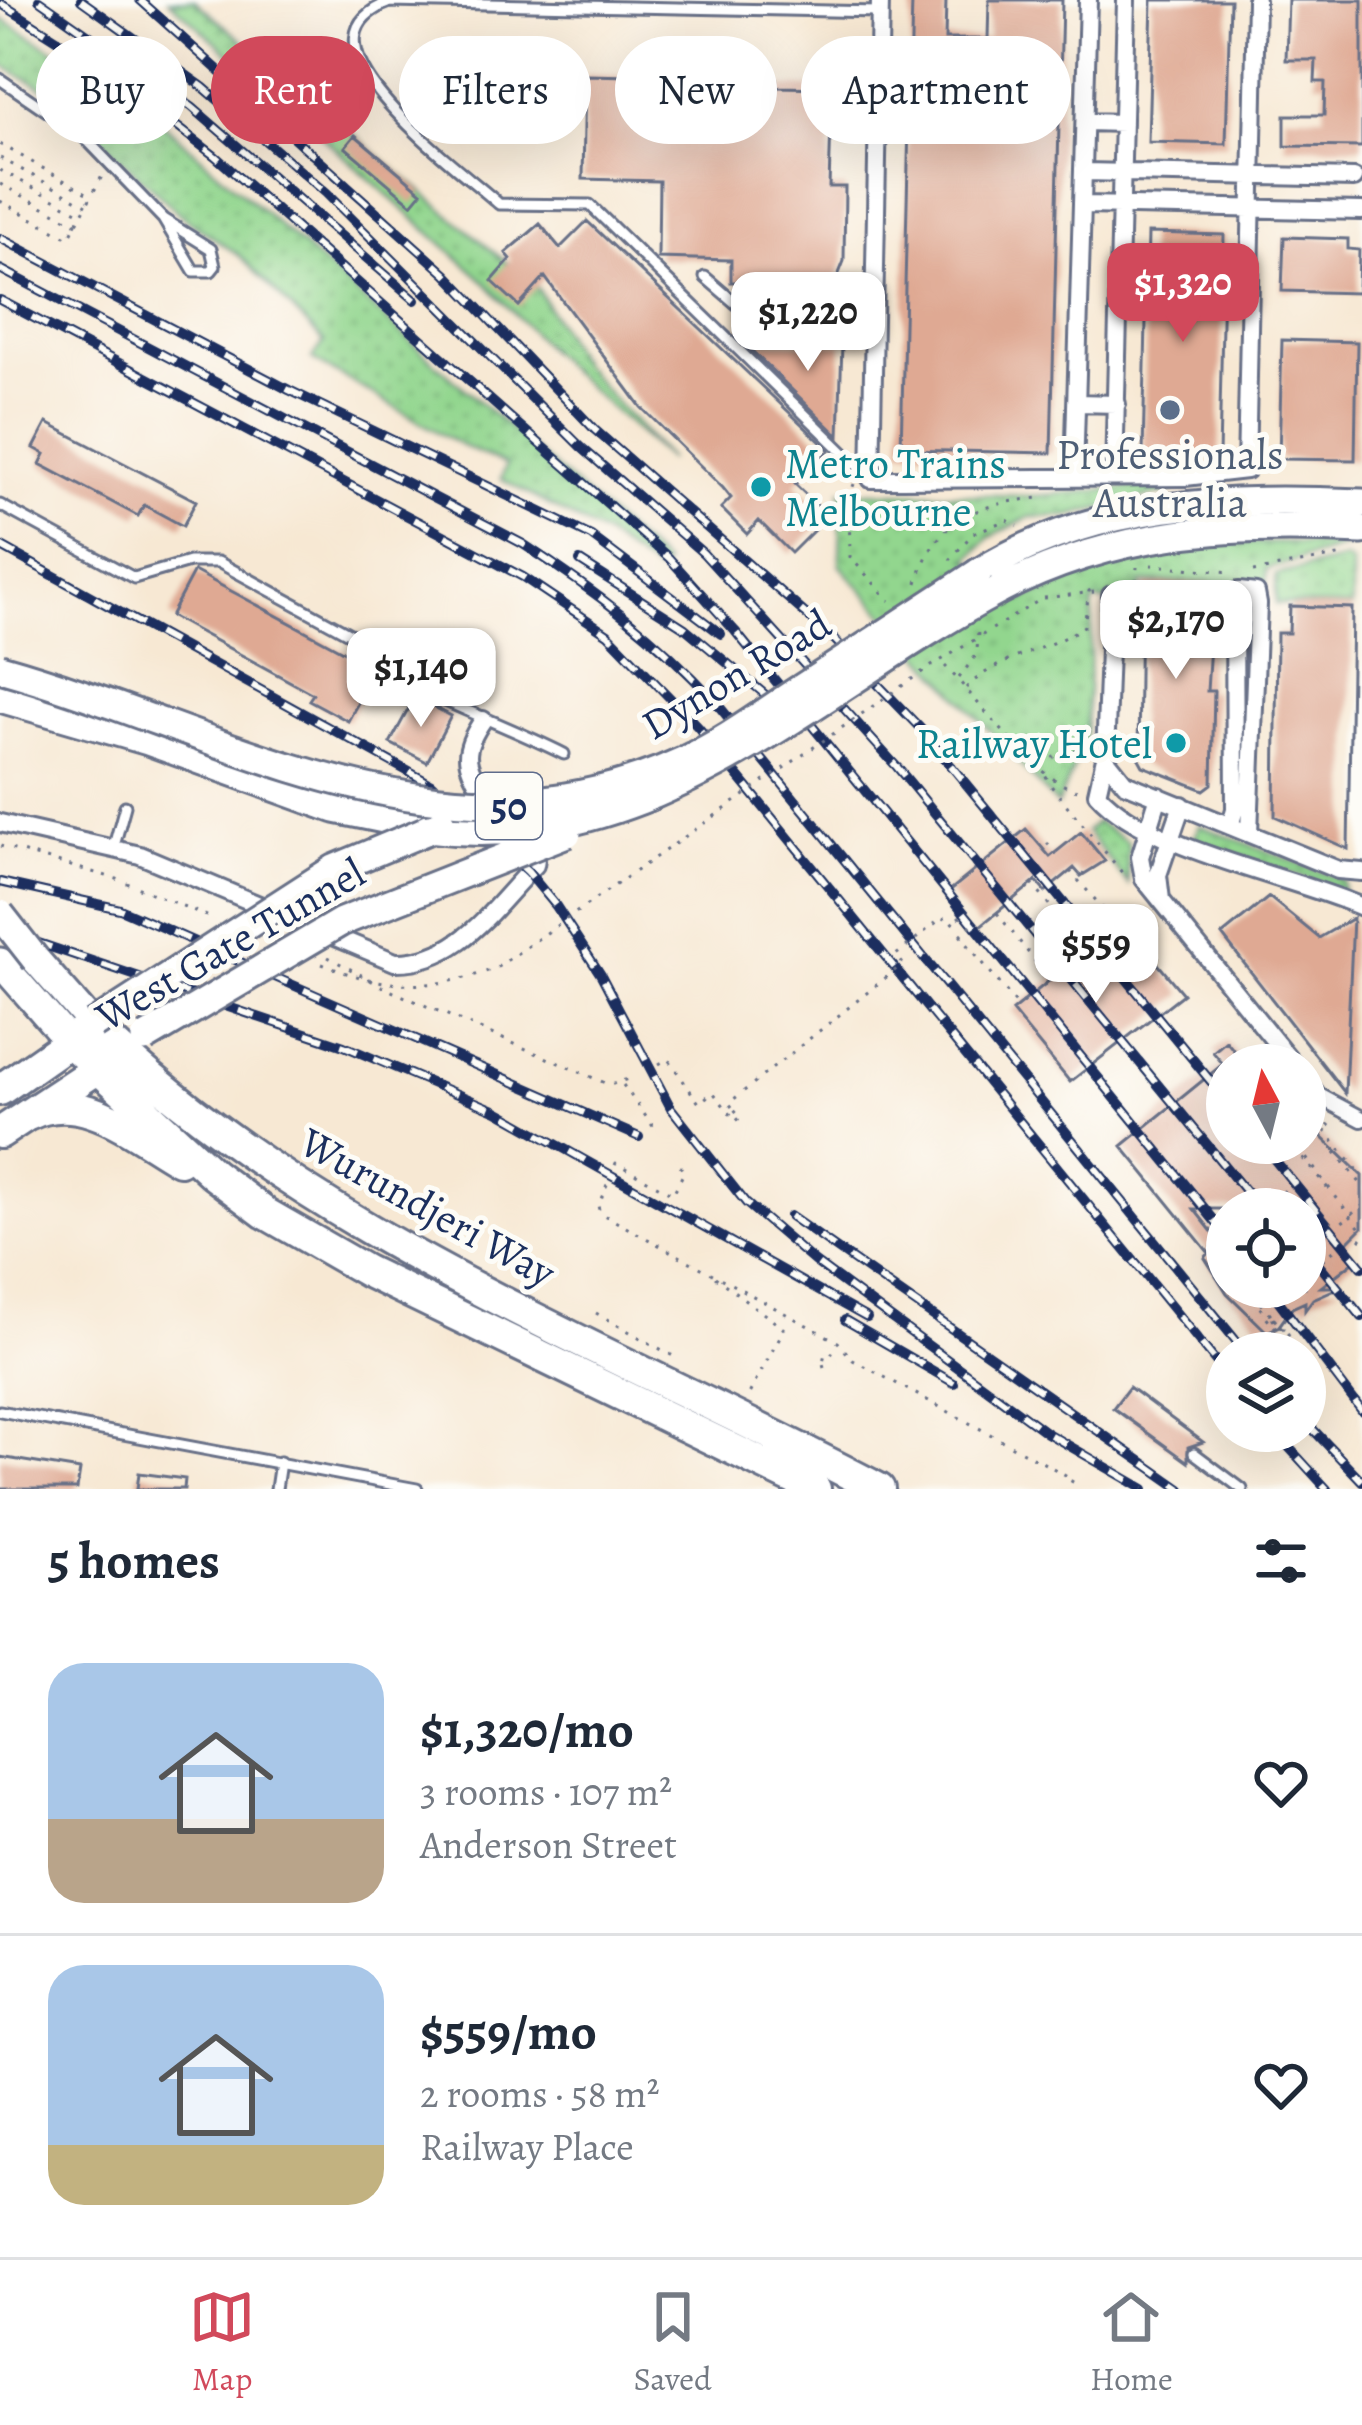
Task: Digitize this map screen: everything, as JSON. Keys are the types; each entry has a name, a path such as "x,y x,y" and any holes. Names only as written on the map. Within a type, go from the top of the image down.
{"highway":[{"name":"Wurundjeri Way","path":"81,1033 231,1189 366,1271 814,1489"},
{"name":"West Gate Tunnel","path":"0,1090 81,1033"},
{"name":"Wurundjeri Way","path":"110,1060 339,1210 879,1489"},
{"name":"West Gate Tunnel","path":"0,1133 110,1060"},
{"path":"28,1115 53,1104 80,1105 231,1189"}],"main road":[{"name":"Dynon Road","path":"0,668 351,786 464,806 528,804 604,789 687,760 1068,530 1148,509 1229,501 1362,503"},
{"name":"Dynon Road","path":"0,698 148,741 335,809 428,828 534,827 649,799 762,742 904,646 988,582 1162,533 1227,527 1358,541"},
{"name":"West Gate Tunnel","path":"110,1060 341,922 649,799"},
{"name":"West Gate Tunnel","path":"81,1033 304,886 356,857 428,828 528,804"},
{"name":"Wurundjeri Way","path":"0,914 81,1033"},
{"name":"Wurundjeri Way","path":"0,962 81,1033"}],"street":[{"path":"1074,475 1088,0"},
{"path":"1114,475 1126,0"},
{"path":"880,6 871,479 1052,477 1240,472 1248,461 1256,0"},
{"path":"1086,122 1123,123"},
{"path":"1085,172 1354,178"},
{"path":"1085,205 1362,211"},
{"path":"1077,403 1117,404"},
{"path":"1230,826 1235,809 1234,600 1239,591 1250,590 1256,593 1258,604 1249,833"},
{"path":"1111,595 1105,758 1097,793 1112,810 1147,829 1362,907"},
{"path":"483,721 470,739 466,759 483,791"},
{"path":"1105,758 1125,783 1338,870 1362,872"},
{"path":"1159,796 1147,829 1141,872 1277,1044"},
{"path":"1161,901 1158,875 1182,805"},
{"path":"0,823 114,846 382,958 412,962 444,952 470,934 535,865 537,851"},
{"path":"1326,1100 1362,1119"}],"lane":[{"path":"871,479 590,205 499,204 378,92 356,63 352,45 356,26 369,10 390,2 880,6"},
{"path":"0,79 82,135 163,220 194,271 211,271 215,266 211,249 163,220"},
{"path":"705,277 747,313 874,317"},
{"path":"0,505 134,578 199,561 224,564 406,665 398,679 483,721 500,721 564,754"},
{"path":"114,846 125,806"},
{"path":"0,1411 417,1489"},
{"path":"1194,1453 1241,1489"},
{"path":"276,1489 280,1462"}],"path":[{"path":"0,144 92,196 69,238 0,201"},
{"path":"0,158 87,205"},
{"path":"0,170 82,214"},
{"path":"0,184 77,224"},
{"path":"935,570 920,572 929,547 953,524 988,504 1052,497 1052,477"},
{"path":"850,520 882,507 895,496 900,479"},
{"path":"852,485 850,557 895,607"},
{"path":"950,569 953,553 984,526 1028,521"},
{"path":"1135,597 1137,565 1265,572 1358,541"},
{"path":"966,688 991,666 1055,646 1084,626 1089,592"},
{"path":"940,660 1042,598 1089,592 1111,595"},
{"path":"958,679 977,654 978,628"},
{"path":"945,666 1068,789 1097,793"},
{"path":"1040,765 1067,748 1105,758"},
{"path":"1047,843 1058,856"},
{"path":"1070,871 1128,937 1120,944"},
{"path":"1033,884 1086,950"},
{"path":"997,913 1050,980"},
{"path":"658,1064 668,1059 699,1103 713,1092 736,1121 741,1117 729,1103 903,964 896,955 943,917 950,925 962,915 973,924 960,935 1018,1006 1028,998"},
{"path":"1077,958 1094,944"},
{"path":"310,948 387,989 610,1085 625,1081 655,1129"},
{"path":"1044,985 1061,971"},
{"path":"1326,1132 1362,1176"},
{"path":"1326,1141 1362,1185"},
{"path":"680,1166 684,1172 673,1194 616,1163 598,1206 600,1213 838,1342 854,1360 1073,1479 1068,1489"},
{"path":"1306,1164 1361,1236"},
{"path":"1326,1235 1362,1206"},
{"path":"1326,1257 1339,1247"},
{"path":"1326,1251 1329,1255"},
{"path":"716,1276 784,1329 747,1399"},
{"path":"596,1313 690,1366"},
{"path":"1282,1328 1287,1335 1295,1329"},
{"path":"824,1367 821,1358 829,1359 838,1342"}],"green space":[{"path":"169,0 194,0 237,36 211,37"},
{"path":"0,18 36,39 36,84 0,64"},
{"path":"107,144 186,144 665,565 657,572 602,534 501,479 506,465 460,445 312,359 324,342 240,256 182,216"},
{"path":"330,144 365,144 538,289 580,363 669,460 561,363 483,280"},
{"path":"1174,484 1173,491 1069,516 1030,517 989,538 969,559 1011,603 1127,558 1170,548 1247,543 1352,545 1267,569 1266,583 1141,583 1138,601 1093,601 1085,742 1057,805 840,565 841,491 1034,496"},
{"path":"1346,559 1352,565 1352,607 1276,604 1276,575"},
{"path":"1097,822 1128,842 1128,884 1086,831"},
{"path":"1199,825 1343,880 1343,891 1194,840"}],"building":[{"path":"912,0 946,0 945,36 911,36"},
{"path":"989,0 1062,0 1061,36 988,36"},
{"path":"1152,0 1230,0 1226,144 1148,142"},
{"path":"1288,0 1362,0 1362,147 1285,146 1285,115 1324,115 1325,82 1315,82 1316,60 1286,60"},
{"path":"591,75 615,76 615,144 777,144 777,87 801,87 801,144 830,144 829,187 845,187 844,261 830,296 803,286 803,304 758,304 759,282 731,282 731,260 658,258 659,181 583,179 584,144 591,144"},
{"path":"366,144 422,192 412,204 345,147"},
{"path":"908,144 1059,144 1051,453 901,450"},
{"path":"587,221 829,450 795,484 828,516 791,553 759,521 747,534 721,508 731,498 641,407 545,277 519,306 492,281 511,259 506,253 540,224 560,248"},
{"path":"1148,233 1224,235 1219,457 1143,455"},
{"path":"1284,237 1348,239 1348,249 1359,250 1358,293 1282,291"},
{"path":"1282,340 1357,342 1355,460 1279,459"},
{"path":"743,342 842,344 839,436"},
{"path":"47,423 196,501 183,526 144,505 138,516 40,464 45,454 34,448"},
{"path":"194,571 376,669 348,721 309,700 313,694 170,616"},
{"path":"1214,584 1207,691 1214,691 1212,784 1204,790 1143,766 1138,757 1140,594 1145,586"},
{"path":"1290,606 1352,608 1348,849 1275,816 1277,633 1289,633"},
{"path":"415,697 451,716 427,762 390,743"},
{"path":"1026,829 1050,857 1081,832 1105,861 1081,876 1074,868 1045,892 1036,881 979,927 948,892"},
{"path":"1269,897 1319,938 1353,918 1345,1093 1326,1069 1326,1044 1307,1044 1222,935"},
{"path":"1138,940 1183,994 1070,1082 1012,1011 1094,944 1110,964"},
{"path":"1206,1078 1206,1164 1326,1164 1326,1141 1362,1176 1362,1228 1344,1246 1353,1262 1326,1283 1326,1188 1206,1188 1206,1209 1194,1209 1206,1224 1206,1249 1122,1146"},
{"path":"1242,1308 1292,1308 1279,1326 1267,1332"},
{"path":"1129,1387 1203,1442 1188,1447 1188,1462 1113,1408"},
{"path":"0,1457 80,1470 77,1489 0,1489"},
{"path":"139,1473 185,1479 184,1489 137,1489"}],"railway":[{"path":"39,0 192,107 415,300"},
{"path":"81,0 203,87 326,193 581,447 703,553 897,767 1243,1188"},
{"path":"140,0 446,274 595,430 832,637 920,728 1206,1075"},
{"path":"0,3 98,65 215,156 669,558 735,631 1206,1210"},
{"path":"0,238 289,390 591,536 721,634"},
{"path":"0,269 523,544 647,636 714,700 1229,1332"},
{"path":"0,300 523,577 608,634 698,727 1206,1349"},
{"path":"0,546 431,784 528,872 556,906 601,975 671,1108 746,1203 815,1262 1047,1433 1144,1489"},
{"path":"580,561 685,628 779,706"},
{"path":"0,882 120,909 639,1137"},
{"path":"0,930 344,1046 497,1111 867,1318"},
{"path":"1278,1164 1362,1267"},
{"path":"790,1216 1181,1489"},
{"path":"1326,1273 1362,1317"},
{"path":"1284,1308 1362,1411"},
{"path":"845,1320 954,1383"},
{"path":"1326,1443 1362,1481"},
{"path":"1293,1452 1327,1489"}],"place":[{"name":"Professionals Australia","path":"1170,410"},
{"name":"Metro Trains Melbourne","path":"761,487"},
{"name":"Railway Hotel","path":"1176,743"}]}
